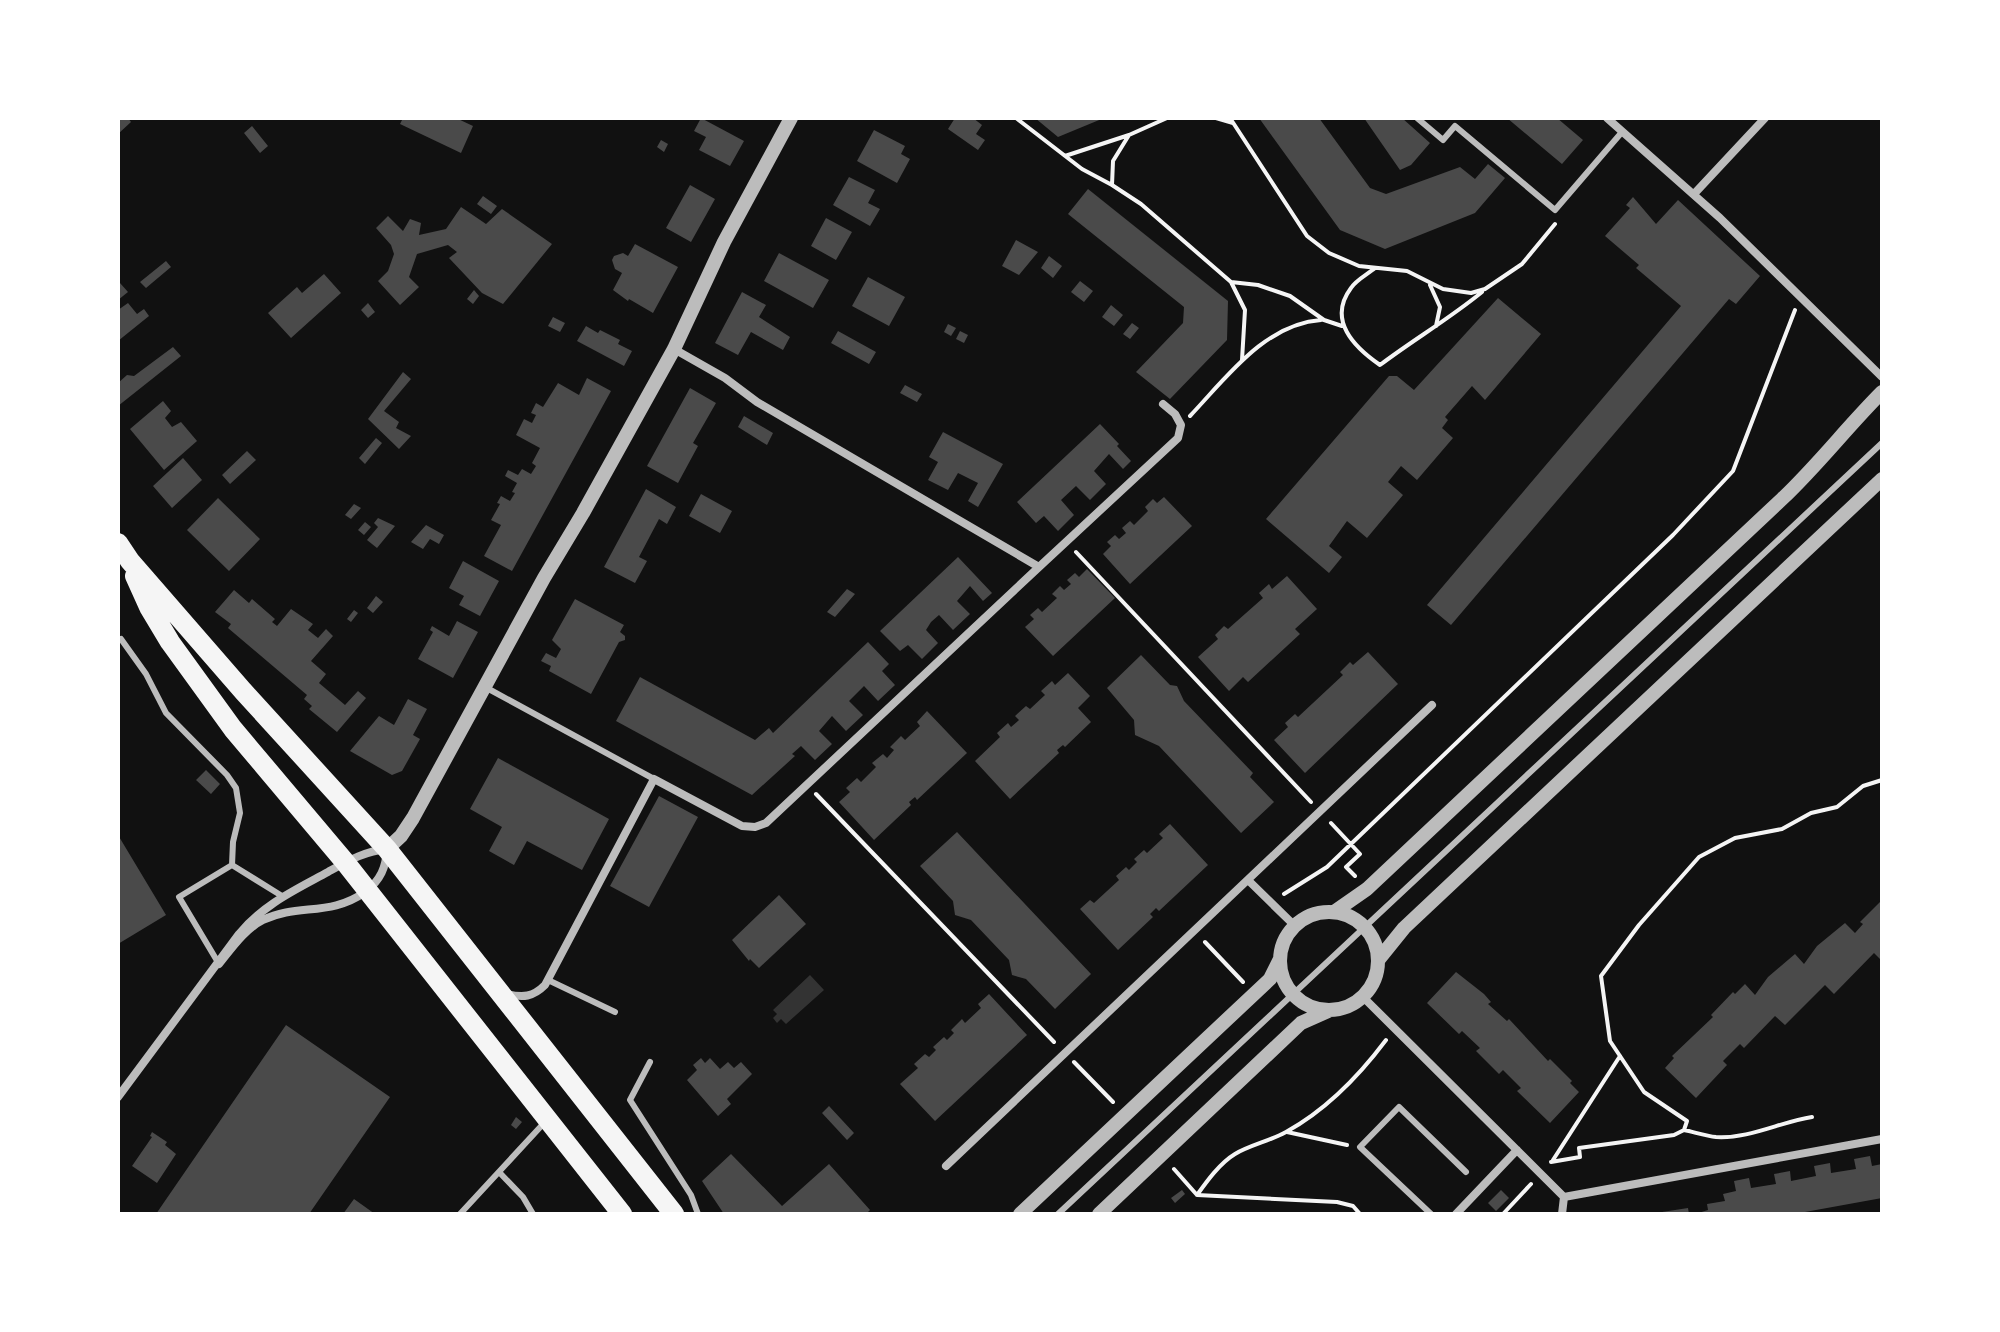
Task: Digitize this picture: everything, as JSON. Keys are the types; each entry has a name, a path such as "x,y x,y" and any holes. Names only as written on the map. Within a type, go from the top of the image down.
{"main road":[{"path":"118,543 124,564 170,642 233,729 368,890 622,1214"},
{"path":"124,564 387,849 674,1214"}],"street":[{"path":"118,1097 250,921 282,896 367,852 387,849 401,836 674,349 724,242 791,118"},
{"path":"1607,118 1694,194 1882,377"},
{"path":"1694,194 1765,118"},
{"path":"674,349 725,378 757,402 1039,567"},
{"path":"1334,912 1367,889 1800,482 1882,392"},
{"path":"502,992 524,997 534,994 548,980 654,779 742,826 755,827 774,817 1168,449 1178,438 1181,425 1175,414 1163,404"},
{"path":"1379,959 1404,928 1882,479"},
{"path":"946,1166 1432,705"},
{"path":"219,964 262,920 283,913 339,906 368,890 384,871 387,849"},
{"path":"1249,881 1295,926"},
{"path":"1099,1214 1301,1023 1347,1007 1363,997 1376,977 1379,959 1375,942 1366,928 1351,917 1334,912 1312,915 1295,926 1282,944 1280,959 1281,975 1293,995 1313,1008 1329,1011"},
{"path":"1020,1214 1270,979 1280,959"},
{"path":"1363,997 1564,1197"},
{"path":"1564,1197 1882,1139"},
{"path":"1456,1214 1517,1150"},
{"path":"1562,1214 1564,1197"}],"lane":[{"path":"1417,118 1443,140 1455,126 1555,210 1622,132"},
{"path":"1058,1214 1882,443"},
{"path":"121,639 146,674 166,713 236,788 240,813 233,842 232,865"},
{"path":"485,686 654,779"},
{"path":"232,865 282,896"},
{"path":"219,964 179,897 232,865"},
{"path":"548,980 615,1012"},
{"path":"650,1062 630,1100 691,1195 698,1214"},
{"path":"1431,1214 1360,1147 1399,1107 1466,1172"},
{"path":"460,1214 547,1119"},
{"path":"499,1172 523,1197 533,1214"}],"path":[{"path":"1016,118 1082,169 1141,204 1231,282 1245,310 1241,362"},
{"path":"1065,156 1129,135 1167,118"},
{"path":"1216,118 1232,121 1307,236 1329,253 1359,266 1407,271 1443,289 1471,293 1485,289"},
{"path":"1112,185 1113,161 1129,135"},
{"path":"1231,282 1258,285 1290,296 1324,320 1342,326 1362,352 1380,365 1522,264 1561,218"},
{"path":"1342,326 1341,308 1351,287 1375,268"},
{"path":"1430,284 1440,307 1436,328"},
{"path":"1271,902 1327,867 1673,535 1733,471 1800,296"},
{"path":"1181,425 1241,362 1273,335 1299,321 1324,320"},
{"path":"1067,541 1360,854"},
{"path":"1684,1130 1687,1121 1644,1092 1610,1041 1601,976 1639,925 1699,857 1735,838 1782,829 1811,813 1837,807 1863,786 1882,780"},
{"path":"808,786 1125,1115"},
{"path":"1197,1195 1235,1154 1287,1132 1317,1112 1355,1078 1394,1028"},
{"path":"1503,1214 1553,1160 1620,1056"},
{"path":"1553,1160 1580,1157 1579,1148 1674,1135 1684,1130 1717,1137 1752,1134 1788,1121 1812,1117"},
{"path":"1287,1132 1360,1147"},
{"path":"1161,1155 1197,1195 1337,1202 1353,1206 1360,1214"}],"shaded area":[{"path":"810,975 824,990 786,1024 781,1019 777,1023 773,1018 777,1014 773,1010"}],"building":[{"path":"118,118 128,118 131,122 118,134"},
{"path":"403,118 456,118 473,126 461,153 400,124"},
{"path":"701,118 744,141 730,166 699,150 706,137 694,131"},
{"path":"955,118 973,118 982,125 976,134 985,140 978,150 948,129"},
{"path":"1035,118 1104,118 1058,137"},
{"path":"1259,118 1319,118 1370,188 1386,194 1460,167 1475,179 1488,164 1505,178 1475,213 1385,249 1340,230"},
{"path":"1364,118 1402,118 1430,143 1411,165 1400,170"},
{"path":"1507,118 1557,118 1583,140 1562,164"},
{"path":"252,126 268,146 260,153 244,133"},
{"path":"874,130 905,146 901,154 910,159 897,183 857,161"},
{"path":"661,140 668,144 664,152 657,147"},
{"path":"849,177 875,190 868,203 880,209 870,226 833,205"},
{"path":"690,185 715,199 691,242 666,228"},
{"path":"1088,189 1228,301 1227,340 1170,399 1136,372 1183,323 1184,307 1068,214"},
{"path":"483,196 497,206 491,214 477,204"},
{"path":"1633,197 1656,224 1678,200 1760,276 1736,304 1729,299 1451,625 1427,605 1681,306 1636,268 1639,265 1605,236 1630,208 1626,205"},
{"path":"461,207 486,224 502,209 552,244 503,304 482,293 449,258 457,252 448,245 417,254 409,277 419,287 400,305 378,281 388,271 394,254 391,245 376,228 388,216 403,231 410,219 421,223 419,235 446,229"},
{"path":"826,218 852,232 836,260 811,246"},
{"path":"1016,240 1038,252 1019,275 1002,266"},
{"path":"635,244 678,267 653,313 613,290 622,273 615,269 612,260 623,253 628,256"},
{"path":"779,253 829,280 813,308 764,281"},
{"path":"1049,256 1062,266 1053,278 1041,268"},
{"path":"166,261 171,267 146,288 140,282"},
{"path":"324,274 341,293 291,338 268,313 297,287 302,293"},
{"path":"868,277 905,297 889,326 852,306"},
{"path":"1080,281 1093,291 1084,302 1071,292"},
{"path":"120,283 128,292 118,300 118,285"},
{"path":"474,290 479,296 473,304 467,299"},
{"path":"742,292 766,305 759,317 790,337 783,350 751,332 738,355 715,343"},
{"path":"1498,298 1541,334 1485,400 1472,386 1445,417 1448,420 1442,428 1453,438 1417,480 1401,466 1388,482 1403,495 1367,538 1347,521 1329,546 1342,557 1329,573 1266,519 1389,376 1397,376 1414,390"},
{"path":"128,303 137,314 144,309 149,316 118,341 118,310"},
{"path":"368,303 375,312 368,318 361,310"},
{"path":"1111,305 1123,315 1114,326 1102,317"},
{"path":"553,317 565,323 560,332 548,326"},
{"path":"1132,323 1139,328 1130,339 1123,334"},
{"path":"948,324 956,328 951,336 944,332"},
{"path":"586,326 620,340 618,344 632,351 624,366 577,341"},
{"path":"838,331 876,352 869,364 831,343"},
{"path":"960,331 968,335 964,343 956,339"},
{"path":"173,347 181,356 118,406 118,383 127,375 134,376"},
{"path":"403,372 411,379 384,411 399,422 396,428 411,436 399,449 368,419"},
{"path":"587,378 611,391 512,571 484,556 501,525 491,520 500,504 497,503 501,496 510,501 515,493 512,492 517,483 505,476 508,470 518,475 522,469 531,474 536,466 532,463 540,448 516,435 524,419 532,423 536,415 531,413 536,403 543,407 558,383 579,395"},
{"path":"905,385 922,394 917,402 900,393"},
{"path":"690,388 716,403 693,443 698,446 678,483 647,466"},
{"path":"163,401 171,411 165,418 172,427 181,422 197,441 164,470 130,429"},
{"path":"744,416 773,433 767,445 738,427"},
{"path":"1100,424 1131,461 1123,469 1109,454 1094,471 1106,484 1090,500 1076,486 1061,500 1074,515 1058,531 1044,516 1036,523 1017,502"},
{"path":"943,432 1003,464 978,507 968,501 978,483 958,473 948,490 928,480 938,462 929,457"},
{"path":"376,438 382,443 365,464 359,458"},
{"path":"247,451 256,460 230,484 222,475"},
{"path":"183,458 202,480 172,508 153,486"},
{"path":"646,489 676,507 667,524 659,519 639,557 647,561 635,583 604,567"},
{"path":"701,494 732,511 720,533 689,516"},
{"path":"1164,497 1192,526 1130,584 1103,554 1111,546 1107,542 1115,535 1119,539 1126,533 1122,528 1130,521 1134,525 1148,511 1145,507 1153,499 1157,503"},
{"path":"218,498 260,539 229,571 187,530"},
{"path":"354,504 361,508 351,519 345,515"},
{"path":"378,518 395,526 377,548 367,540 378,527 374,523"},
{"path":"365,522 371,527 364,535 358,530"},
{"path":"426,525 444,535 439,544 430,539 423,549 411,542"},
{"path":"958,557 992,593 983,601 970,586 957,601 970,614 953,630 939,615 931,622 926,630 938,643 922,659 908,645 900,651 880,631"},
{"path":"463,561 499,581 480,616 459,605 464,596 449,588"},
{"path":"1087,569 1115,598 1053,656 1025,627 1034,619 1030,615 1038,608 1042,612 1057,598 1052,594 1060,586 1064,590 1071,584 1067,580 1075,573 1079,577"},
{"path":"1287,576 1317,609 1295,629 1300,634 1248,682 1243,677 1229,691 1198,657 1218,639 1215,635 1224,626 1228,629 1263,598 1259,593 1269,584 1272,589"},
{"path":"847,589 855,594 835,617 827,612"},
{"path":"234,590 249,603 252,599 275,619 272,622 277,626 291,609 313,624 308,630 318,638 326,629 333,636 311,661 326,674 319,683 345,705 358,691 366,698 337,732 309,709 312,706 304,699 307,695 228,628 231,624 215,612"},
{"path":"376,596 383,602 373,613 367,608"},
{"path":"575,599 624,625 620,632 625,640 619,642 591,694 549,671 551,666 541,661 546,653 556,658 561,649 552,640"},
{"path":"354,610 358,613 351,622 347,619"},
{"path":"457,621 478,632 453,678 418,659 433,632 430,630 432,626 449,636"},
{"path":"868,642 889,664 882,671 895,685 878,701 864,686 849,701 863,715 846,731 832,716 819,731 832,744 815,760 801,746 792,754 795,756 752,795 616,721 640,677 755,740 769,728 773,733"},
{"path":"1368,652 1398,684 1305,773 1274,740 1288,727 1285,723 1295,714 1298,717 1343,675 1340,672 1350,662 1353,665"},
{"path":"1141,655 1170,685 1177,686 1184,701 1253,773 1250,777 1274,802 1241,833 1159,746 1135,735 1134,720 1107,688"},
{"path":"1068,673 1090,696 1078,708 1091,722 1065,747 1063,745 1057,750 1059,753 1010,799 975,761 1000,737 997,733 1008,723 1011,727 1019,720 1015,716 1026,706 1030,709 1045,695 1041,691 1052,681 1055,685"},
{"path":"408,699 427,709 413,735 420,739 402,771 392,775 350,751 379,716 394,725"},
{"path":"927,711 967,753 917,800 915,797 909,802 911,805 874,840 839,802 850,792 846,788 857,778 861,782 876,767 872,763 883,754 887,758 894,750 890,747 901,736 905,740 920,726 917,722"},
{"path":"498,758 609,819 582,870 527,841 514,865 489,851 502,827 470,809"},
{"path":"206,770 220,784 211,794 196,780"},
{"path":"659,796 698,817 649,907 610,886"},
{"path":"1170,824 1208,865 1159,911 1156,908 1150,914 1153,917 1118,950 1080,909 1090,900 1094,903 1119,880 1116,876 1126,867 1129,870 1137,862 1134,859 1144,850 1147,853 1163,838 1159,834"},
{"path":"957,832 1091,974 1055,1009 1026,979 1012,975 1009,960 971,920 955,915 953,901 920,866"},
{"path":"118,835 166,915 118,944"},
{"path":"779,895 806,924 759,968 732,940"},
{"path":"1882,900 1882,961 1874,953 1834,994 1825,985 1785,1025 1775,1016 1744,1048 1740,1044 1723,1061 1727,1065 1696,1098 1665,1068 1674,1058 1672,1056 1713,1017 1711,1015 1733,992 1735,994 1745,984 1755,995 1768,977 1795,954 1804,964 1817,946 1845,923 1855,933 1863,924 1860,922"},
{"path":"1456,972 1484,994 1491,1002 1488,1004 1507,1021 1509,1019 1548,1061 1550,1059 1572,1081 1570,1083 1579,1092 1550,1123 1517,1091 1521,1088 1503,1070 1499,1074 1476,1051 1480,1048 1462,1031 1459,1034 1427,1003"},
{"path":"989,994 1027,1035 935,1121 900,1084 918,1068 914,1064 925,1054 929,1057 936,1050 933,1047 944,1037 947,1040 954,1033 951,1030 962,1019 965,1023 981,1008 978,1004"},
{"path":"286,1025 390,1097 309,1214 156,1214"},
{"path":"701,1058 705,1063 710,1058 720,1069 728,1062 734,1068 741,1062 752,1074 727,1099 731,1104 718,1116 687,1080 697,1070 693,1065"},
{"path":"829,1106 854,1133 847,1140 822,1113"},
{"path":"516,1117 522,1122 516,1129 511,1125"},
{"path":"152,1132 167,1142 165,1145 176,1154 157,1183 132,1166 152,1137"},
{"path":"731,1154 782,1206 829,1164 870,1210 866,1214 724,1214 702,1181"},
{"path":"1870,1156 1872,1166 1882,1164 1882,1198 1794,1214 1695,1214 1708,1210 1707,1204 1725,1201 1723,1194 1736,1191 1734,1181 1749,1178 1751,1188 1776,1184 1774,1174 1790,1171 1791,1181 1816,1176 1814,1166 1830,1163 1831,1173 1856,1169 1854,1159"},
{"path":"1182,1190 1185,1194 1175,1203 1171,1198"},
{"path":"1501,1190 1509,1198 1496,1211 1488,1203"},
{"path":"354,1199 375,1214 343,1214"},
{"path":"1688,1208 1689,1214 1662,1214 1662,1212"}]}
